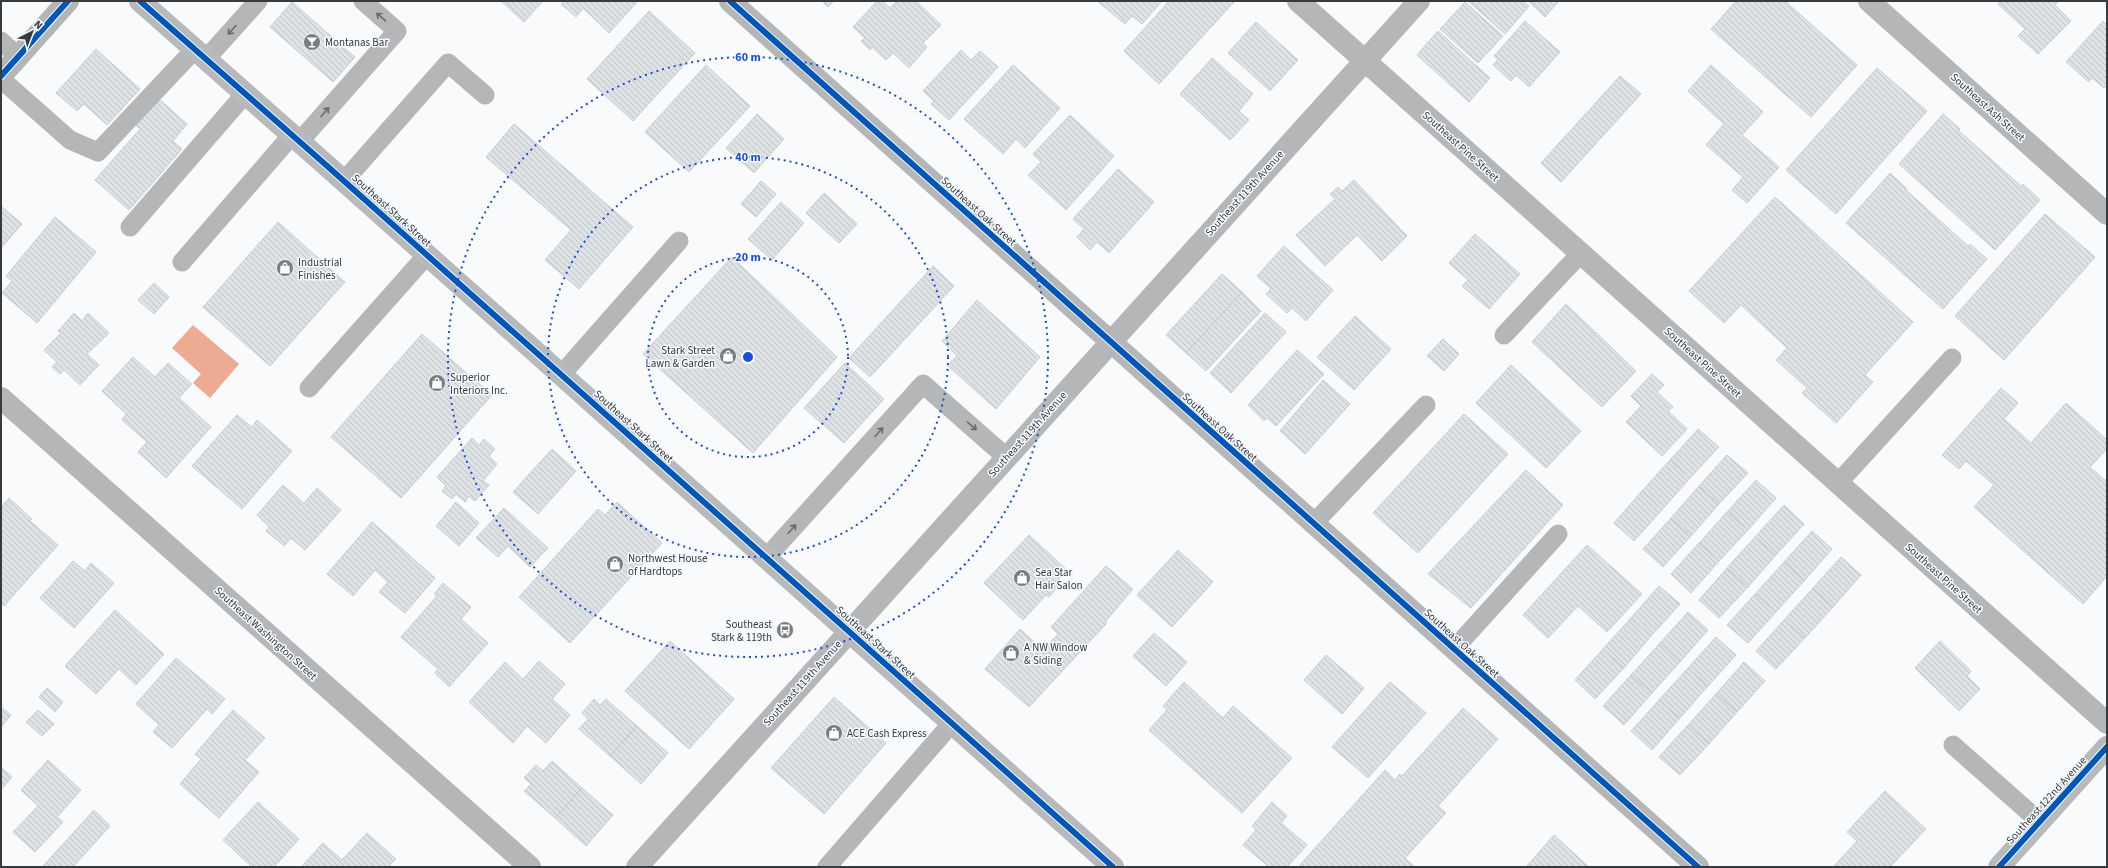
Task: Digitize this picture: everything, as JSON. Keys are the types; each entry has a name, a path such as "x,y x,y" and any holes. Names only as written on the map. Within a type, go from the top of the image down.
{"main road":[{"name":"Southeast Stark Street","path":"140,1 296,138 1114,867"},
{"name":"Southeast 122nd Avenue","path":"1999,867 2107,747"}],"street":[{"path":"1,76 68,1"},
{"name":"Southeast Oak Street","path":"730,1 1698,867"},
{"name":"Southeast Pine Street","path":"1298,1 2107,723"},
{"name":"Southeast 119th Avenue","path":"637,867 848,631 1419,1"},
{"name":"Southeast Ash Street","path":"1869,1 2107,214"},
{"name":"Southeast Washington Street","path":"1,398 530,867"}],"lane":[{"path":"1,80 70,140 98,152 200,54 258,1"},
{"path":"182,262 397,31 363,1"},
{"path":"1,40 18,56"},
{"path":"344,181 448,63 485,95"},
{"path":"130,227 245,94"},
{"path":"561,375 680,241"},
{"path":"1504,335 1581,253"},
{"path":"309,388 427,255"},
{"path":"1838,483 1952,358"},
{"path":"766,558 923,384 1006,457"},
{"path":"1313,524 1426,405"},
{"path":"1454,650 1558,534"},
{"path":"827,867 952,723"},
{"path":"1953,745 2040,822"}],"shaded area":[{"path":"193,325 239,364 210,398 193,383 201,374 172,348"}],"building":[{"path":"501,1 543,1 524,22"},
{"path":"564,1 638,1 609,33 583,8 576,17 561,4"},
{"path":"822,1 834,1 828,7"},
{"path":"877,1 882,1 890,8 897,1 916,1 941,25 923,43 927,47 909,68 893,53 886,60 872,47 870,50 861,41 865,38 853,27"},
{"path":"1097,1 1162,1 1142,24 1132,16 1125,24"},
{"path":"1169,1 1235,1 1159,84 1124,51"},
{"path":"1468,1 1523,1 1529,6 1505,34"},
{"path":"1528,1 1559,1 1545,17"},
{"path":"1736,1 1785,1 1857,65 1811,117 1711,29"},
{"path":"2000,1 2058,1 2055,5 2071,21 2038,54 2018,36 2025,29 1998,4"},
{"name":"Montanas Bar","path":"292,2 355,57 333,82 270,27"},
{"path":"1465,2 1503,36 1478,63 1440,29"},
{"path":"649,11 695,53 633,121 587,79"},
{"path":"1525,21 1560,52 1529,87 1516,75 1511,81 1493,65 1498,59 1494,56"},
{"path":"2103,21 2107,25 2107,85 2104,88 2092,78 2089,82 2066,62"},
{"path":"1256,22 1298,60 1270,91 1228,53"},
{"path":"1438,31 1490,78 1469,102 1417,55"},
{"path":"96,49 140,89 107,125 84,104 77,111 56,93"},
{"path":"961,50 971,60 980,51 998,67 949,120 931,104 934,101 923,91"},
{"path":"1212,58 1253,94 1239,111 1249,120 1230,140 1180,94"},
{"path":"706,65 750,106 689,172 645,132"},
{"path":"1013,65 1060,108 1025,148 1016,139 1003,154 964,119"},
{"path":"1711,65 1763,112 1742,135 1779,167 1747,203 1732,190 1743,177 1706,145 1724,124 1688,91"},
{"path":"1877,68 1927,111 1836,214 1786,170"},
{"path":"1620,76 1641,94 1561,182 1541,163"},
{"path":"159,99 187,124 173,141 182,149 129,210 95,180 140,129 136,125"},
{"path":"757,114 784,139 754,173 726,148"},
{"path":"1943,114 1960,129 1959,131 2021,186 2023,184 2040,200 1995,250 1899,164"},
{"path":"1070,115 1114,156 1066,210 1028,175 1041,162 1033,154"},
{"path":"514,124 633,227 579,289 545,260 571,230 486,157"},
{"path":"1118,169 1154,202 1109,253 1097,242 1090,250 1077,237 1084,229 1073,219"},
{"path":"1890,173 1907,189 1906,190 1968,246 1970,244 1987,259 1943,309 1846,223"},
{"path":"1354,180 1407,236 1382,261 1357,235 1325,266 1296,235 1335,199 1330,194 1338,187 1342,191"},
{"path":"761,181 776,194 756,217 741,204"},
{"path":"824,193 857,224 839,243 806,213"},
{"path":"1775,197 1913,322 1865,375 1873,382 1836,423 1802,393 1807,388 1776,360 1787,348 1741,305 1724,323 1689,291"},
{"path":"781,202 804,223 772,260 748,239"},
{"path":"1,206 22,224 1,248"},
{"path":"2045,214 2095,257 2004,360 1955,316"},
{"path":"55,217 96,252 37,323 2,293 12,281 6,276"},
{"path":"278,222 345,282 270,366 203,307"},
{"path":"1475,234 1520,274 1489,309 1462,286 1468,280 1449,263"},
{"path":"1284,246 1333,290 1306,321 1292,308 1287,313 1266,294 1271,289 1257,276"},
{"path":"732,257 837,357 753,453 643,354"},
{"path":"933,266 954,286 870,377 849,358"},
{"path":"1222,274 1242,292 1186,353 1166,335"},
{"path":"154,283 169,297 154,314 138,300"},
{"path":"1242,292 1261,311 1206,371 1186,353"},
{"path":"977,300 1040,357 996,409 947,365 957,356 942,341"},
{"path":"1566,304 1636,371 1602,407 1532,342"},
{"path":"74,313 82,321 88,313 109,333 87,354 99,365 80,385 64,370 60,374 52,367 57,362 44,350 61,333 58,331"},
{"path":"1265,313 1286,332 1231,393 1210,373"},
{"path":"1355,316 1391,349 1354,390 1317,357"},
{"path":"422,334 492,395 401,498 331,437"},
{"path":"1443,339 1459,354 1444,371 1427,356"},
{"path":"1297,350 1324,374 1276,426 1267,418 1264,421 1248,405"},
{"path":"133,357 155,377 168,363 192,384 179,398 211,427 166,478 138,452 147,442 122,420 126,414 102,391"},
{"path":"845,363 884,399 844,443 804,408"},
{"path":"1511,365 1581,431 1546,468 1476,403"},
{"path":"1652,374 1664,385 1657,392 1673,407 1668,411 1687,429 1662,456 1626,422 1641,406 1631,396"},
{"path":"1323,380 1350,404 1305,454 1280,431"},
{"path":"2001,388 2018,403 2004,419 2031,443 2066,403 2107,440 2107,449 2090,467 2107,482 2107,576 2083,604 1974,507 1994,485 1966,461 1959,469 1942,455"},
{"path":"1464,414 1508,454 1418,553 1373,513"},
{"path":"237,415 252,427 257,420 292,451 242,509 192,466"},
{"path":"1698,429 1719,447 1690,478 1670,460"},
{"path":"472,438 479,445 484,439 495,449 489,456 497,464 483,481 489,485 475,501 469,496 465,502 456,494 452,499 442,491 446,486 437,477"},
{"path":"552,449 576,471 538,514 513,492"},
{"path":"1727,455 1748,473 1719,504 1699,486"},
{"path":"1670,460 1690,478 1662,510 1642,491"},
{"path":"1526,470 1563,505 1471,608 1428,574"},
{"path":"1756,480 1776,498 1748,530 1727,512"},
{"path":"283,485 304,503 317,488 341,510 305,550 291,538 284,546 266,531 269,527 257,515"},
{"path":"1699,486 1719,504 1691,536 1671,518"},
{"path":"1642,491 1662,510 1634,541 1614,523"},
{"path":"9,498 32,519 30,521 58,545 4,606 1,603 1,507"},
{"path":"456,502 479,523 459,546 436,526"},
{"path":"617,502 662,543 570,643 519,597 598,509 605,515"},
{"path":"1784,505 1804,524 1776,555 1755,537"},
{"path":"504,508 548,548 530,567 508,546 498,557 476,538"},
{"path":"1727,512 1748,530 1719,561 1699,543"},
{"path":"1671,518 1691,536 1663,567 1643,549"},
{"path":"372,522 435,578 405,613 379,592 388,582 375,570 353,596 327,574"},
{"path":"1812,531 1832,549 1804,581 1784,562"},
{"path":"1029,535 1067,570 1055,583 1058,587 1049,597 1046,595 1023,620 984,583"},
{"path":"1755,537 1776,555 1748,587 1727,568"},
{"path":"1699,543 1719,561 1691,593 1671,574"},
{"path":"1587,545 1642,594 1607,632 1578,606 1548,638 1523,615"},
{"path":"1178,550 1213,582 1172,627 1137,595"},
{"path":"1841,557 1861,575 1833,607 1813,588"},
{"path":"73,561 85,571 91,563 114,583 74,628 40,598"},
{"path":"1784,562 1804,581 1776,612 1755,594"},
{"path":"1106,566 1133,589 1105,622 1107,623 1029,707 985,669 1020,629 1043,650 1058,634 1051,627"},
{"path":"1727,568 1748,587 1719,618 1699,600"},
{"path":"443,583 471,607 461,619 488,643 449,687 435,673 438,669 401,637 437,596 434,594"},
{"path":"1659,586 1680,604 1651,636 1631,618"},
{"path":"1813,588 1833,607 1805,638 1784,620"},
{"path":"1755,594 1776,612 1748,643 1727,625"},
{"path":"115,610 164,654 136,685 119,669 96,694 65,666"},
{"path":"1688,612 1708,630 1680,662 1660,643"},
{"path":"1631,618 1651,636 1624,668 1603,649"},
{"path":"1784,620 1805,638 1776,669 1756,651"},
{"path":"1154,633 1187,662 1166,686 1133,656"},
{"path":"1716,637 1736,655 1708,686 1688,668"},
{"path":"670,641 734,699 689,749 625,691"},
{"path":"1940,641 1971,671 1967,676 1980,689 1959,711 1915,668"},
{"path":"1660,643 1680,662 1652,693 1631,675"},
{"path":"1603,649 1624,668 1595,699 1575,680"},
{"path":"1326,655 1364,688 1342,714 1304,680"},
{"path":"176,658 225,699 212,714 207,709 172,748 153,732 159,725 136,704"},
{"path":"539,661 565,684 552,699 570,715 546,743 527,726 513,743 469,702 505,662 523,679"},
{"path":"1744,662 1765,681 1737,712 1716,694"},
{"path":"1688,668 1708,686 1680,718 1659,700"},
{"path":"1631,675 1652,693 1624,725 1603,706"},
{"path":"1184,682 1223,718 1233,706 1292,758 1242,813 1149,730 1167,710 1163,706"},
{"path":"1390,682 1426,713 1368,778 1332,747"},
{"path":"47,688 63,702 55,712 39,697"},
{"path":"1716,694 1737,712 1709,744 1688,725"},
{"path":"834,697 886,743 824,814 771,768"},
{"path":"594,699 600,705 606,699 637,726 610,756 579,729 588,719 582,713"},
{"path":"1659,700 1680,718 1652,750 1631,731"},
{"path":"1,707 11,715 1,727"},
{"path":"1463,708 1498,739 1438,806 1446,813 1405,858 1415,867 1302,867 1300,865 1385,770 1395,780 1400,774 1402,776"},
{"path":"38,710 54,724 42,736 26,722"},
{"path":"233,710 265,738 245,760 259,772 219,818 180,784 201,759 195,754"},
{"path":"1688,725 1709,744 1680,775 1659,757"},
{"path":"637,726 668,753 641,784 610,756"},
{"path":"48,760 81,790 57,817 63,822 35,852 13,832 38,806 21,790"},
{"path":"552,761 582,788 555,818 524,791 531,784 524,778 536,765 543,771"},
{"path":"1,767 12,777 1,790"},
{"path":"582,788 613,815 586,846 555,818"},
{"path":"1885,791 1926,829 1890,867 1833,867 1857,841 1847,832"},
{"path":"258,802 299,839 274,867 252,867 223,840"},
{"path":"1272,802 1287,816 1281,823 1307,845 1287,867 1269,867 1243,845 1256,830 1252,826"},
{"path":"94,810 110,826 73,867 42,867"},
{"path":"367,833 396,859 388,867 301,867 323,843 342,860"},
{"path":"1554,835 1589,867 1527,866"}],"cycle path":[{"path":"1,76 68,1"},
{"path":"140,1 1113,867"},
{"path":"730,1 1698,867"},
{"path":"1999,867 2107,747"}],"place":[{"name":"Montanas Bar","path":"312,42"},
{"name":"Industrial Finishes","path":"285,268"},
{"name":"Stark Street Lawn & Garden","path":"728,356"},
{"name":"Superior Interiors Inc.","path":"437,383"},
{"name":"Northwest House of Hardtops","path":"615,564"},
{"name":"Sea Star Hair Salon","path":"1022,578"},
{"name":"Southeast Stark & 119th","path":"785,630"},
{"name":"A NW Window & Siding","path":"1011,653"},
{"name":"ACE Cash Express","path":"834,733"}]}
